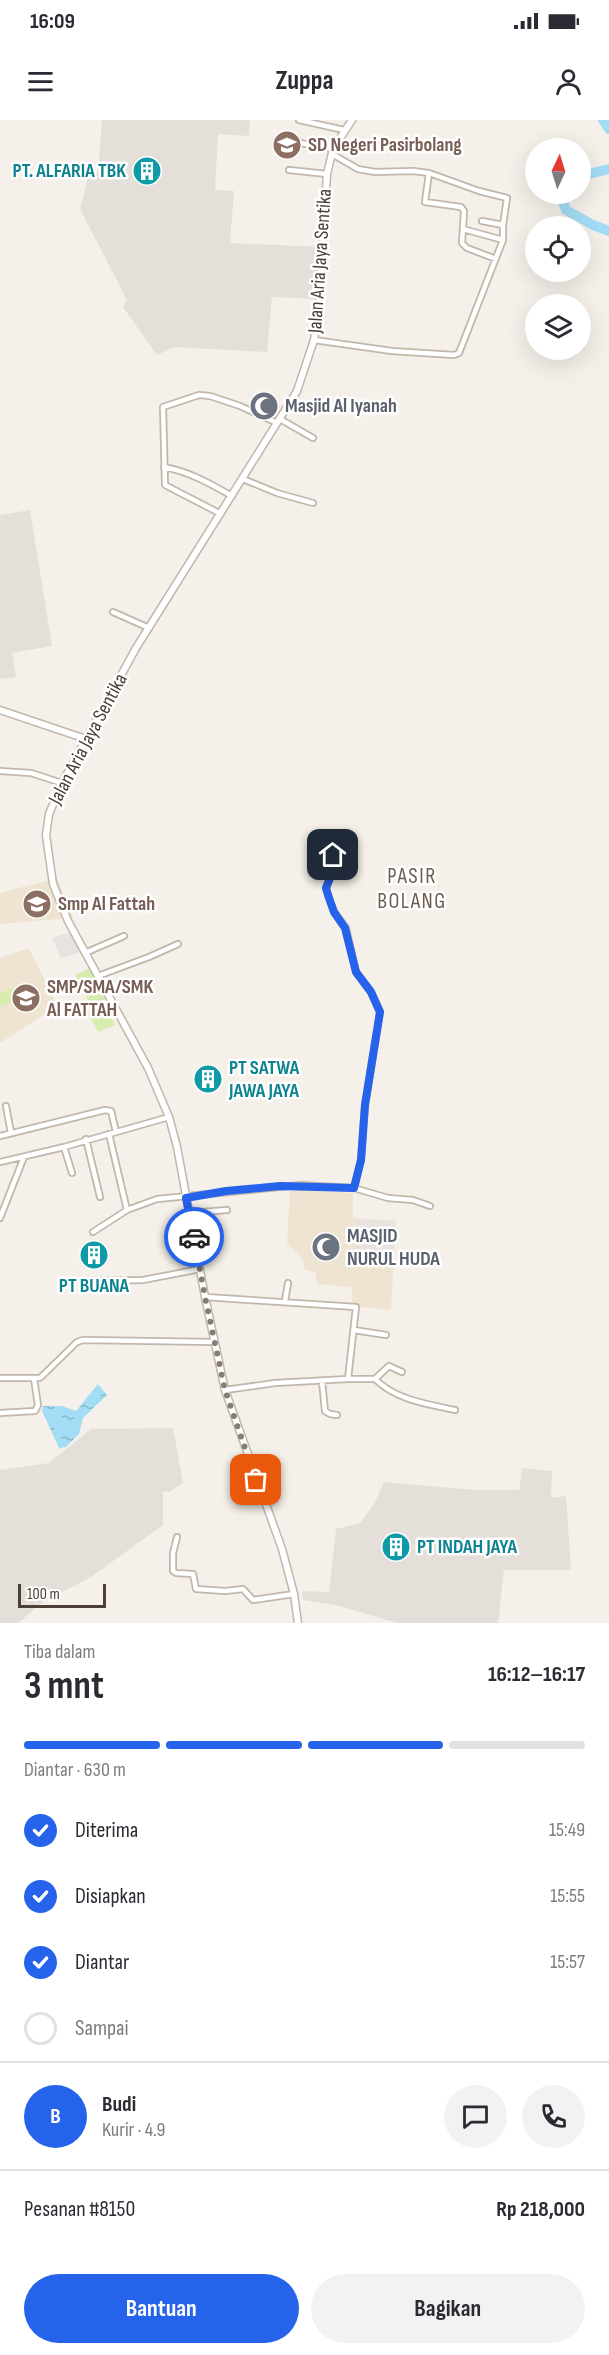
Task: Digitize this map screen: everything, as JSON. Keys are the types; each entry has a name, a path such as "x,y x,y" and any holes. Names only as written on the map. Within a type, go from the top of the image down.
{"street":[{"path":"299,120 344,130"},
{"name":"Jalan Aria Jaya Sentika","path":"298,1623 294,1594 282,1549 225,1390 169,1117 148,1068 85,953 58,898 48,859 47,823 62,783 136,648 297,391 314,340 319,304 327,174 332,151 352,120"},
{"path":"295,142 332,151 358,169 375,172 429,173 478,191 507,198 503,240 459,353 454,355 392,351 314,340"},
{"path":"289,170 327,174"},
{"path":"429,173 425,202 461,207 464,211 462,243 467,248 496,259"},
{"path":"482,222 503,225"},
{"path":"463,229 503,240"},
{"path":"221,514 166,486 163,407 199,395 210,396 279,421 313,438"},
{"path":"164,467 185,471 232,496"},
{"path":"243,479 283,495 313,503"},
{"path":"113,612 149,629"},
{"path":"0,710 86,739"},
{"path":"0,771 31,773 62,783"},
{"path":"333,855 332,873 326,888 328,895 334,912 345,928 356,972 371,992 380,1012 365,1105 361,1160 354,1188"},
{"path":"85,953 124,936"},
{"path":"98,976 178,944"},
{"path":"6,1106 11,1133"},
{"path":"0,1136 105,1110 111,1112 116,1132"},
{"path":"0,1162 64,1147 169,1117"},
{"path":"109,1134 128,1210"},
{"path":"86,1139 100,1197"},
{"path":"64,1147 72,1173"},
{"path":"0,1218 24,1157"},
{"path":"93,1232 128,1210 157,1199 186,1198 226,1191 280,1186 354,1188 388,1198 409,1200 430,1206"},
{"path":"190,1213 226,1210"},
{"path":"84,1281 143,1280 200,1269"},
{"path":"285,1301 288,1283"},
{"path":"205,1297 356,1307 348,1379"},
{"path":"354,1330 386,1335"},
{"path":"0,1378 40,1378 47,1374 77,1342 83,1340 214,1342"},
{"path":"375,1379 389,1366 402,1372"},
{"path":"0,1413 35,1411 38,1405 34,1379"},
{"path":"225,1390 275,1383 375,1379 407,1399 454,1410"},
{"path":"322,1381 322,1400 325,1411 337,1414"},
{"path":"177,1537 173,1553 173,1571 193,1574 196,1589 225,1591 241,1589 253,1600 294,1594"}],"shaded area":[{"path":"102,120 250,120 249,136 218,134 215,190 234,191 230,243 321,247 317,299 272,297 267,352 174,347 157,355 123,307 127,300 80,209 89,173 98,172"},
{"path":"30,510 52,646 12,653 16,677 0,679 0,515"},
{"name":"SMP/SMA/SMK Al FATTAH","path":"57,878 73,918 0,924 0,893"},
{"path":"70,932 81,952 61,958 52,938"},
{"name":"SMP/SMA/SMK Al FATTAH","path":"29,948 57,1006 0,1043 0,958"},
{"path":"290,1190 353,1193 353,1218 396,1221 391,1310 352,1306 352,1287 317,1284 315,1272 304,1269 303,1259 287,1244"},
{"path":"357,1219 394,1222 392,1262 354,1260"},
{"path":"173,1428 183,1483 169,1492 163,1491 163,1525 91,1577 43,1602 18,1623 0,1623 0,1470 49,1463 91,1429"},
{"path":"522,1468 552,1471 551,1498 566,1496 571,1570 504,1570 498,1623 397,1623 336,1605 303,1600 302,1591 329,1592 336,1529 360,1523 374,1504 384,1482 476,1490 519,1490"}],"green space":[{"path":"90,968 106,999 91,1006 75,975"},
{"path":"26,983 31,994 0,1007 0,993"},
{"path":"106,1005 115,1025 98,1032 88,1013"}],"water":[{"path":"98,1384 107,1395 83,1418 79,1434 66,1447 59,1448 42,1411 43,1406 62,1406 76,1411"}],"waterway":[{"path":"603,120 609,129"},
{"path":"591,173 609,169"},
{"path":"564,204 566,210 609,231"}],"way so far":[{"path":"194,1237 225,1390 256,1480"}],"place":[{"name":"SD Negeri Pasirbolang","path":"287,145"},
{"name":"PT. ALFARIA TBK","path":"147,171"},
{"name":"Masjid Al Iyanah","path":"264,406"},
{"name":"Smp Al Fattah","path":"37,904"},
{"name":"SMP/SMA/SMK Al FATTAH","path":"26,998"},
{"name":"PT SATWA JAWA JAYA","path":"208,1079"},
{"name":"MASJID NURUL HUDA","path":"326,1247"},
{"name":"PT BUANA","path":"94,1255"},
{"name":"PT INDAH JAYA","path":"396,1547"}],"district":[{"name":"PASIR BOLANG","path":"412,888"}],"route":[{"path":"194,1237 186,1198 226,1191 280,1186 354,1188 361,1160 365,1105 380,1012 371,992 356,972 345,928 342,921 337,918 328,895 326,888 332,873 333,855"}]}
